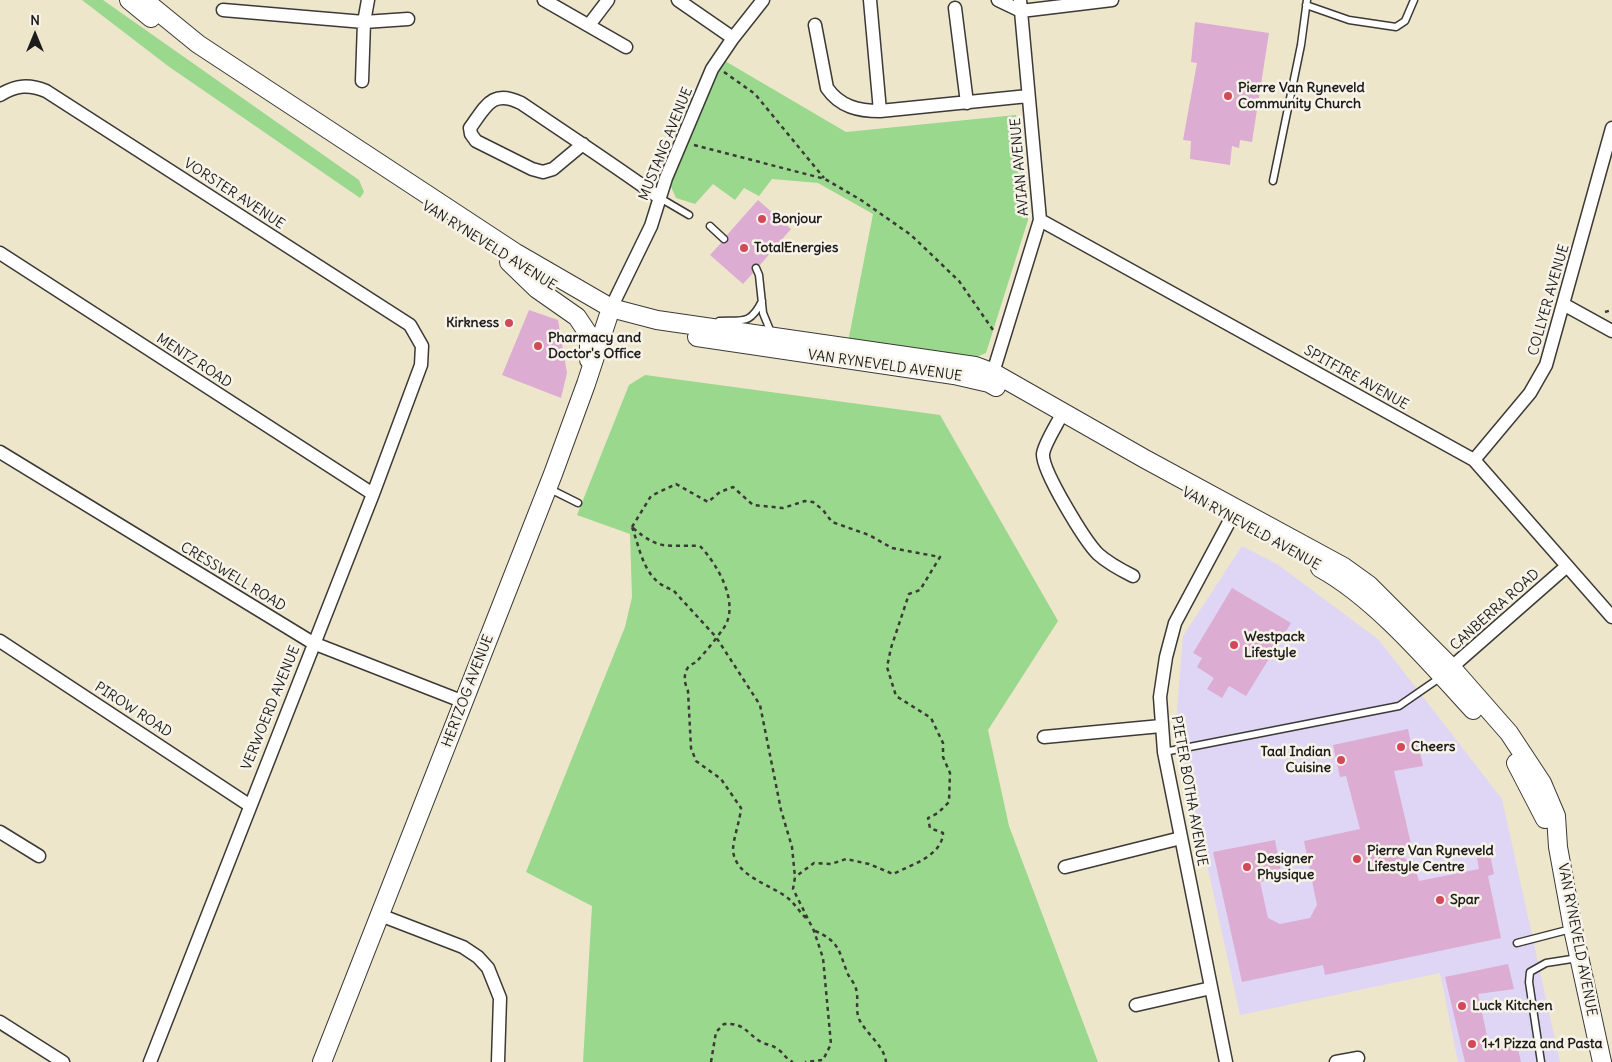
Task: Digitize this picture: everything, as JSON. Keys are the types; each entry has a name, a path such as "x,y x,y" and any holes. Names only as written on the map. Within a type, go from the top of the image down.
{"main road":[{"name":"VAN RYNEVELD AVENUE","path":"129,0 192,52 509,262 609,312 656,330 735,344 954,375 991,378"},
{"name":"VAN RYNEVELD AVENUE","path":"144,0 198,44 373,160 609,312 975,366 991,378 1233,514 1338,577 1447,672 1509,733 1542,783 1556,816 1558,847 1573,929 1602,1062"},
{"path":"509,262 537,289 577,317 586,328 590,348 586,384"},
{"name":"HERTZOG AVENUE","path":"322,1062 547,487 586,384 609,312"}],"street":[{"path":"362,81 364,22 368,0"},
{"path":"544,0 590,24 626,47"},
{"path":"590,24 608,0"},
{"path":"678,0 733,38"},
{"name":"MUSTANG AVENUE","path":"609,312 650,226 681,142 715,64 763,0"},
{"path":"870,0 880,111"},
{"path":"998,0 1020,5 1112,0"},
{"name":"AVIAN AVENUE","path":"991,378 1040,220 1020,5"},
{"path":"955,8 967,103"},
{"path":"223,10 364,22 408,19"},
{"path":"815,24 827,88 856,110 880,111 1028,96"},
{"name":"VORSTER AVENUE","path":"0,95 11,88 35,86 112,133 410,325 422,346 421,366"},
{"path":"583,144 553,169 538,171 476,141 471,134 470,128 486,106 496,98 503,97 521,103 583,144 660,198"},
{"name":"COLLYER AVENUE","path":"1474,460 1538,381 1546,366 1612,128"},
{"name":"SPITFIRE AVENUE","path":"1040,220 1474,460 1612,617"},
{"name":"MENTZ ROAD","path":"0,253 373,494"},
{"path":"1563,304 1612,331"},
{"name":"VERWOERD AVENUE","path":"150,1062 249,805 373,494 421,366"},
{"path":"1061,417 1044,451 1046,468 1072,518 1092,547 1113,566 1134,576"},
{"name":"CRESSWELL ROAD","path":"0,452 313,643 464,702"},
{"name":"PIETER BOTHA AVENUE","path":"1226,1062 1164,752 1160,697 1172,631 1233,514"},
{"name":"CANBERRA ROAD","path":"1447,672 1567,566"},
{"name":"PIROW ROAD","path":"0,641 249,805"},
{"path":"1044,737 1161,726"},
{"path":"0,832 39,856"},
{"path":"1065,867 1181,838"},
{"path":"380,916 463,947 478,957 488,968 500,998 498,1062"},
{"path":"1136,1005 1211,988"},
{"path":"0,1022 63,1062"},
{"path":"1336,1062 1358,1058"}],"lane":[{"path":"1273,181 1307,3 1349,20 1396,27 1405,21 1414,0"},
{"path":"660,198 689,215"},
{"path":"710,226 724,239"},
{"path":"756,268 763,313 772,336"},
{"path":"689,325 749,320 754,316 762,301"},
{"path":"547,487 578,503"},
{"path":"1164,752 1399,706 1447,672"},
{"path":"1517,943 1573,929"},
{"path":"1541,1062 1529,982 1530,972 1546,963 1579,958"}],"path":[{"path":"715,64 756,94 825,179"},
{"path":"681,142 825,179 862,200 911,235 960,280 992,329 1002,340"},
{"path":"795,877 814,863 830,864 846,859 869,864 893,874 930,855 943,840 943,833 930,828 928,818 938,813 949,802 950,774 943,757 943,743 931,718 896,696 887,667 891,648 909,594 920,590 940,557 892,548 869,535 832,522 823,510 813,502 805,501 783,508 754,505 733,487 720,492 708,502 676,484 651,496 632,527 643,564 653,578 664,587 673,590 716,637 760,705 781,810 789,832 795,877 793,889 814,931 823,958 831,1044 823,1060 805,1062"},
{"path":"632,527 648,541 662,546 700,546 706,552 723,580 728,595 729,615 724,628 696,661 688,667 685,675 688,691 691,748 696,761 721,779 741,808 733,850 737,862 744,873 764,882 791,901 797,911 808,920"},
{"path":"814,931 823,935 841,951 847,974 857,989 856,1001 859,1019 878,1045 886,1062"},
{"path":"711,1062 716,1032 724,1024 735,1024 744,1027 763,1043 773,1045 787,1060 793,1062"}],"shaded area":[{"path":"1242,546 1277,564 1379,640 1502,799 1560,1062 1458,1062 1440,973 1240,1015 1176,723 1183,636"}],"green space":[{"path":"82,0 103,0 359,180 364,192 360,198 168,66"},
{"path":"725,61 846,132 1016,115 1028,220 986,353 962,363 848,342 873,214 818,183 772,179 759,196 744,188 735,200 713,184 695,204 676,198 667,178 716,64"},
{"path":"645,375 940,415 1058,621 988,730 1009,826 1098,1062 583,1062 592,906 526,872 625,627 632,597 630,534 577,515 629,385"}],"building":[{"name":"Pierre Van Ryneveld Community Church","path":"1195,22 1269,33 1252,142 1240,140 1239,148 1232,146 1230,165 1190,159 1191,141 1183,140 1197,63 1191,62"},
{"path":"758,200 791,229 760,265 752,265 753,273 743,284 710,255 721,243 728,242 727,235"},
{"name":"Pharmacy and Doctor's Office","path":"529,310 558,320 567,373 561,398 502,375"},
{"path":"1232,588 1291,623 1246,696 1229,686 1222,698 1207,689 1214,678 1197,667 1202,658 1193,653"},
{"name":"Pierre Van Ryneveld Lifestyle Centre","path":"1408,729 1411,744 1418,743 1423,766 1394,771 1411,844 1392,849 1414,865 1419,881 1479,869 1476,852 1489,850 1494,874 1488,876 1501,938 1325,975 1323,965 1242,982 1213,852 1275,840 1282,877 1260,882 1268,918 1280,924 1310,918 1317,905 1304,841 1360,829 1346,776 1340,777 1333,745"},
{"path":"1508,964 1514,989 1478,994 1490,1050 1517,1045 1521,1062 1465,1062 1445,977"}],"place":[{"name":"Pierre Van Ryneveld Community Church","path":"1228,96"},
{"name":"Bonjour","path":"762,219"},
{"name":"TotalEnergies","path":"744,248"},
{"name":"Kirkness","path":"509,323"},
{"name":"Pharmacy and Doctor's Office","path":"538,346"},
{"name":"Westpack Lifestyle","path":"1234,645"},
{"name":"Cheers","path":"1401,747"},
{"name":"Taal Indian Cuisine","path":"1341,760"},
{"name":"Pierre Van Ryneveld Lifestyle Centre","path":"1357,859"},
{"name":"Designer Physique","path":"1247,867"},
{"name":"Spar","path":"1440,900"},
{"name":"Luck Kitchen","path":"1462,1006"},
{"name":"1+1 Pizza and Pasta","path":"1472,1044"}]}
